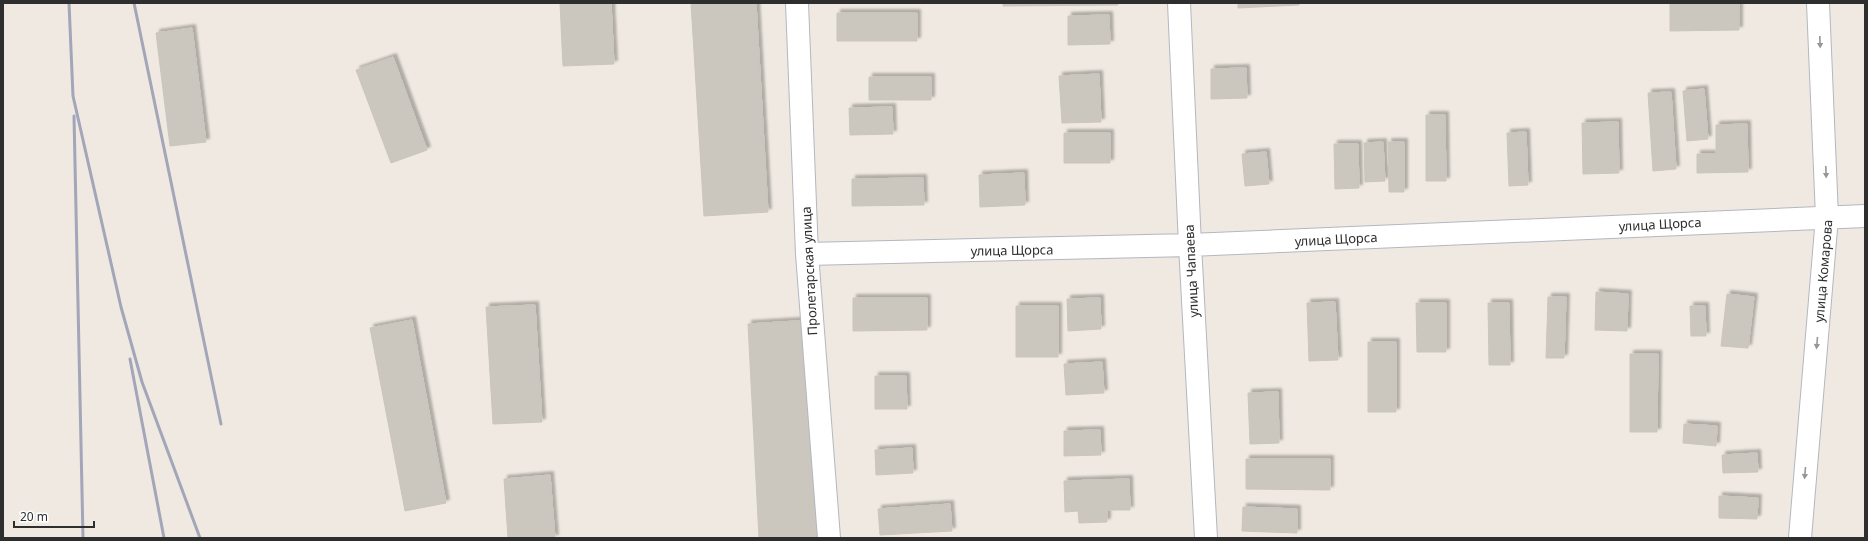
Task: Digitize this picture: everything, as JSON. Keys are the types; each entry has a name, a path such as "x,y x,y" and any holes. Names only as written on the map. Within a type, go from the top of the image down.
{"street":[{"name":"Пролетарская улица","path":"797,3 807,254 829,538"},
{"name":"улица Чапаева","path":"1179,3 1190,245 1206,538"},
{"name":"улица Комарова","path":"1800,538 1828,217 1818,3"},
{"name":"улица Щорса","path":"807,254 1190,245 1865,216"}],"building":[{"path":"560,3 611,3 614,64 563,66"},
{"path":"691,3 756,3 768,212 704,216"},
{"path":"1003,3 1118,3 1118,5 1003,6"},
{"path":"1238,3 1299,3 1299,5 1238,8"},
{"path":"1670,3 1739,3 1739,30 1670,31"},
{"path":"837,13 917,13 917,41 837,41"},
{"path":"1109,15 1110,44 1068,45 1068,16"},
{"path":"192,28 206,142 170,146 156,33"},
{"path":"393,57 427,150 391,163 356,70"},
{"path":"1246,68 1247,98 1211,99 1211,69"},
{"path":"1099,74 1101,122 1062,123 1059,76"},
{"path":"869,77 931,77 931,100 869,100"},
{"path":"1704,89 1708,139 1687,141 1683,91"},
{"path":"1671,92 1676,169 1653,171 1648,93"},
{"path":"892,107 893,134 850,135 849,108"},
{"path":"1426,115 1445,115 1446,181 1426,181"},
{"path":"1618,122 1619,173 1583,174 1582,123"},
{"path":"1747,124 1748,172 1697,173 1697,154 1716,154 1716,125"},
{"path":"1526,132 1528,185 1509,186 1507,133"},
{"path":"1064,133 1110,133 1110,163 1064,163"},
{"path":"1383,142 1385,181 1365,182 1364,143"},
{"path":"1388,142 1404,142 1404,192 1389,192"},
{"path":"1334,144 1358,144 1359,188 1335,189"},
{"path":"1266,152 1269,184 1245,186 1242,154"},
{"path":"1024,173 1025,205 980,207 979,175"},
{"path":"923,178 924,205 852,206 852,179"},
{"path":"1596,292 1628,294 1627,331 1595,330"},
{"path":"1727,294 1754,297 1748,348 1721,346"},
{"path":"1548,297 1566,297 1564,358 1546,358"},
{"path":"853,298 927,298 927,330 853,331"},
{"path":"1100,298 1101,329 1068,331 1067,299"},
{"path":"1335,302 1338,360 1309,361 1307,303"},
{"path":"1416,303 1446,303 1446,352 1417,352"},
{"path":"1488,303 1509,303 1510,365 1489,365"},
{"path":"535,305 542,422 493,424 486,307"},
{"path":"1016,306 1058,306 1058,357 1016,357"},
{"path":"1690,306 1705,306 1706,336 1691,336"},
{"path":"412,320 446,503 405,511 370,328"},
{"path":"812,320 823,538 759,538 748,324"},
{"path":"1368,342 1396,342 1396,412 1368,412"},
{"path":"1630,354 1658,354 1657,432 1630,432"},
{"path":"1102,362 1104,393 1066,395 1064,364"},
{"path":"875,376 906,376 907,409 875,409"},
{"path":"1278,392 1279,443 1250,444 1248,393"},
{"path":"1684,424 1717,426 1716,446 1683,443"},
{"path":"1100,430 1101,455 1064,456 1064,431"},
{"path":"912,448 913,473 876,475 875,450"},
{"path":"1757,453 1758,472 1723,473 1722,455"},
{"path":"1246,459 1330,459 1330,490 1246,489"},
{"path":"550,475 555,538 508,538 504,479"},
{"path":"1129,479 1130,510 1107,510 1107,522 1079,523 1078,511 1065,512 1064,481"},
{"path":"1719,496 1758,498 1757,519 1719,518"},
{"path":"950,504 952,531 880,535 878,509"},
{"path":"1243,507 1297,509 1297,533 1242,531"}],"railway":[{"path":"69,3 73,96 121,307 142,382 200,538"},
{"path":"134,3 221,424"},
{"path":"74,116 83,538"},
{"path":"130,359 164,538"}]}
